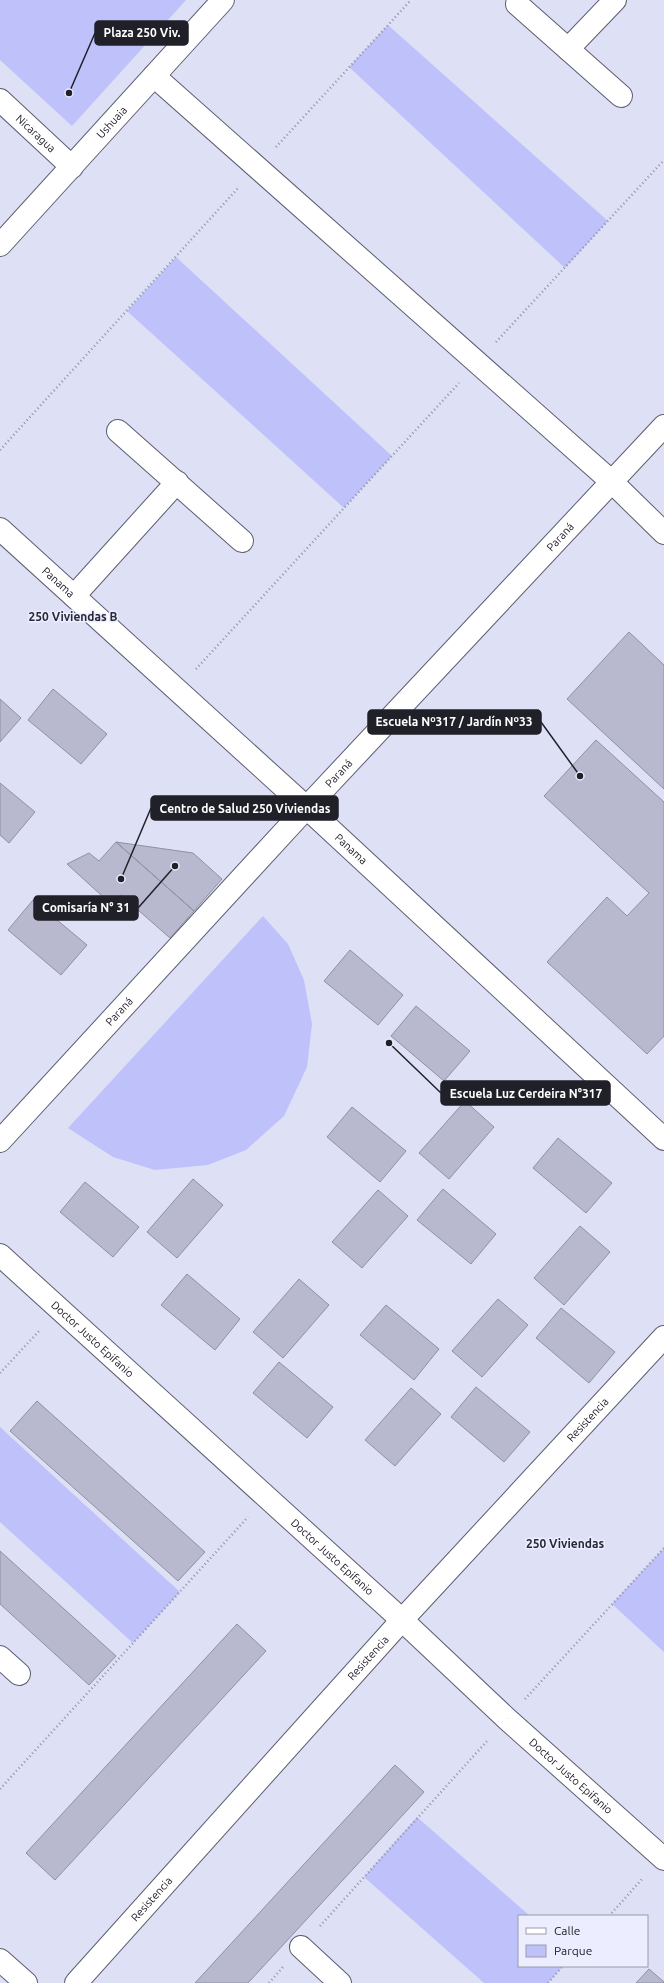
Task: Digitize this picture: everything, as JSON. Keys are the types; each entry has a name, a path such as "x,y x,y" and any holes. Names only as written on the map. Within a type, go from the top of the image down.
{"street":[{"name":"Ushuaia","path":"0,245 223,0"},
{"path":"568,49 615,0"},
{"path":"517,4 620,96"},
{"path":"154,76 612,482 664,533"},
{"name":"Nicaragua","path":"0,100 72,167"},
{"name":"Paraná","path":"0,1141 307,808 664,426"},
{"path":"118,431 242,541"},
{"path":"74,596 177,482"},
{"name":"Panama","path":"0,529 307,808 664,1139"},
{"name":"Doctor Justo Epifanio","path":"0,1254 266,1498 402,1620 507,1719 663,1858"},
{"name":"Resistencia","path":"76,1983 402,1620 664,1337"},
{"path":"0,1657 19,1674"},
{"path":"301,1947 340,1983"},
{"path":"0,1960 26,1983"}],"path":[{"path":"0,450 411,0"},
{"path":"177,690 664,160"},
{"path":"0,1373 60,1309"},
{"path":"0,1789 266,1498"},
{"path":"269,1983 507,1719 664,1548"},
{"path":"610,1915 663,1858"},
{"path":"548,1983 562,1967"}],"green space":[{"path":"0,0 186,0 72,126 0,60"},
{"path":"388,25 608,221 565,268 349,67"},
{"path":"176,257 392,456 344,508 127,311"},
{"path":"263,916 288,944 304,980 312,1024 307,1067 284,1116 246,1150 208,1165 155,1170 113,1157 68,1128"},
{"path":"0,1427 180,1592 133,1643 0,1522"},
{"path":"664,1548 664,1652 612,1604"},
{"path":"417,1817 529,1915 518,1915 518,1967 562,1967 548,1983 484,1983 364,1877"}],"building":[{"path":"629,632 664,665 664,789 567,699"},
{"path":"53,689 107,734 81,764 28,720"},
{"path":"0,699 21,718 0,742"},
{"path":"596,740 664,802 664,1036 647,1054 547,962 607,897 627,916 649,893 544,796"},
{"path":"0,783 35,812 9,843 0,835"},
{"path":"116,842 194,911 170,938 121,895 112,905 67,864 89,853 99,861"},
{"path":"116,842 193,853 222,879 194,911"},
{"path":"33,900 87,945 61,975 8,930"},
{"path":"350,950 403,995 378,1025 324,981"},
{"path":"416,1006 470,1051 444,1081 391,1036"},
{"path":"465,1101 494,1127 449,1179 419,1153"},
{"path":"352,1107 406,1151 380,1182 327,1137"},
{"path":"558,1138 612,1183 586,1213 533,1168"},
{"path":"193,1179 223,1205 177,1258 147,1232"},
{"path":"85,1182 139,1227 113,1257 60,1212"},
{"path":"443,1189 496,1234 471,1264 417,1220"},
{"path":"378,1190 408,1216 362,1268 332,1242"},
{"path":"580,1226 610,1252 564,1305 534,1278"},
{"path":"187,1274 240,1319 215,1350 161,1305"},
{"path":"299,1279 329,1305 283,1358 253,1332"},
{"path":"498,1299 528,1325 482,1377 452,1351"},
{"path":"386,1305 439,1349 414,1380 360,1335"},
{"path":"561,1308 615,1352 589,1383 536,1338"},
{"path":"279,1362 333,1407 307,1438 253,1393"},
{"path":"476,1387 530,1432 504,1462 451,1417"},
{"path":"411,1388 441,1414 395,1466 365,1440"},
{"path":"37,1401 205,1552 178,1581 10,1431"},
{"path":"0,1551 116,1656 89,1685 0,1604"},
{"path":"237,1624 266,1651 55,1880 26,1853"},
{"path":"395,1765 424,1792 248,1983 195,1983"},
{"path":"649,1969 664,1982 664,1983 636,1983"}],"place":[{"name":"Plaza 250 Viv.","path":"69,93"},
{"name":"Escuela Nº317 / Jardín Nº33","path":"580,776"},
{"name":"Comisaría N° 31","path":"175,866"},
{"name":"Centro de Salud 250 Viviendas","path":"121,879"},
{"name":"Escuela Luz Cerdeira N°317","path":"389,1043"}],"district":[{"name":"250 Viviendas B","path":"73,616"},
{"name":"250 Viviendas","path":"565,1543"}]}
